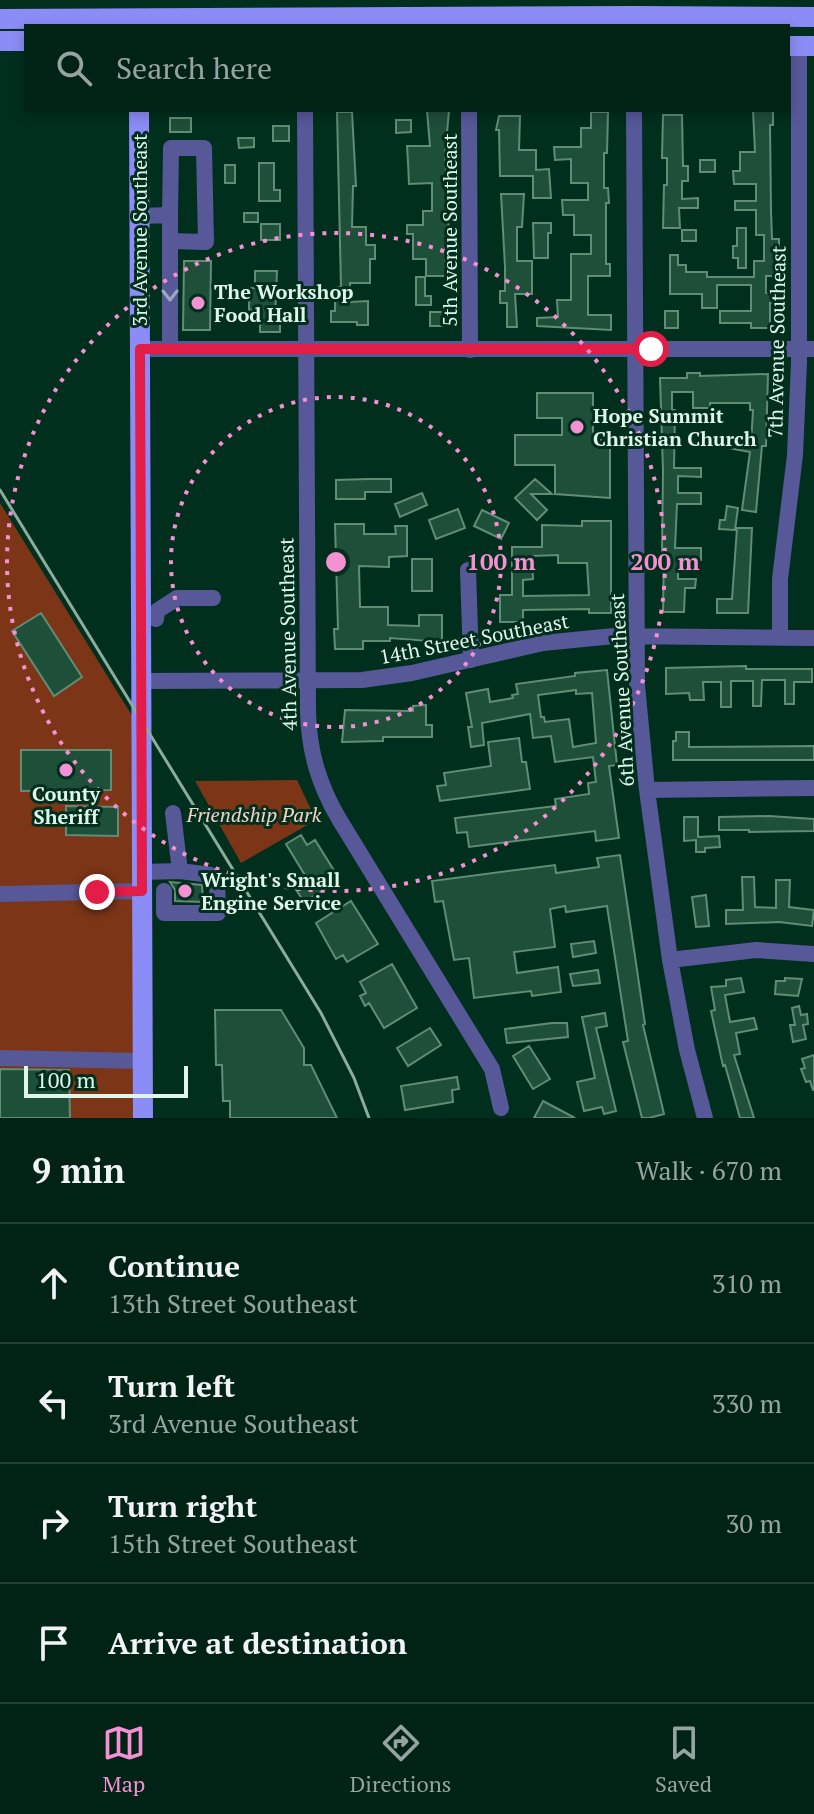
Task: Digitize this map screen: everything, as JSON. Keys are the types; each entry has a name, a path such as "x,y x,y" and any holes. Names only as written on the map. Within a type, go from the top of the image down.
{"main road":[{"path":"0,19 304,9 470,9 725,16 804,12"},
{"path":"712,24 725,16"},
{"path":"0,41 24,41"},
{"name":"3rd Avenue Southeast","path":"139,112 143,1118"}],"street":[{"name":"7th Avenue Southeast","path":"780,638 780,579 807,349 800,46"},
{"name":"4th Avenue Southeast","path":"305,112 310,741 325,793 489,1063 501,1108"},
{"name":"5th Avenue Southeast","path":"469,112 470,350"},
{"name":"6th Avenue Southeast","path":"634,112 635,635 647,790 670,960 684,1041 705,1118"},
{"path":"170,241 206,242 204,148 171,148 170,215 170,241 170,349"},
{"path":"139,216 170,215"},
{"path":"140,349 807,349"},
{"path":"468,570 471,660"},
{"path":"156,619 157,611 177,598 213,598"},
{"name":"14th Street Southeast","path":"142,681 308,681 390,677 543,643 635,635 814,638"},
{"path":"647,790 814,788"},
{"path":"173,813 180,871"},
{"path":"0,894 142,882 180,871 211,875 217,882 218,913 164,913 164,891"},
{"path":"670,960 756,950 814,954"},
{"path":"0,1058 142,1061"}],"green space":[{"path":"0,503 136,722 135,1118 0,1118"},
{"name":"Friendship Park","path":"297,780 316,820 241,863 195,781"}],"building":[{"path":"337,112 352,112 356,186 353,186 352,227 366,227 366,245 375,245 375,259 370,259 370,283 350,283 350,302 368,301 368,325 331,322 331,311 335,311 335,287 341,287"},
{"path":"427,112 449,112 445,154 449,236 449,248 445,248 446,276 426,276 426,259 413,259 413,234 407,234 407,225 423,225 423,211 432,211 432,183 409,184 407,146 430,146"},
{"path":"591,112 608,112 604,188 608,188 606,264 610,264 610,276 588,276 588,315 611,315 611,330 537,326 537,318 558,317 557,300 571,300 571,254 591,254 591,235 574,235 574,215 563,215 562,200 588,200 588,183 571,183 571,159 555,160 554,147 581,147 581,128 591,128"},
{"path":"753,112 773,112 773,125 770,125 772,239 779,239 779,253 777,276 766,276 766,293 774,293 774,303 770,303 770,328 751,328 751,323 720,323 720,311 751,311 751,285 717,285 717,308 702,308 702,294 670,294 670,255 678,255 678,265 686,265 686,272 707,272 707,277 754,277 754,261 764,261 764,235 756,235 756,210 735,210 735,201 756,201 756,184 734,184 733,171 740,171 740,152 755,152"},
{"path":"663,115 682,115 683,166 688,166 688,181 682,181 682,199 698,198 698,208 679,208 680,228 663,228 667,158 662,158"},
{"path":"499,116 520,116 519,150 536,150 536,170 549,169 551,198 533,198 533,176 500,176 499,130 496,130"},
{"path":"170,118 191,118 191,132 170,132"},
{"path":"396,120 411,120 411,132 396,133"},
{"path":"273,126 289,126 289,141 273,141"},
{"path":"238,138 254,138 254,147 239,148"},
{"path":"700,160 715,160 715,172 700,172"},
{"path":"259,163 274,163 274,190 280,190 280,201 259,201"},
{"path":"225,165 235,165 235,183 225,183"},
{"path":"501,194 524,194 522,227 517,227 517,261 532,261 532,294 515,294 517,327 507,327 507,303 500,303 500,291 505,291"},
{"path":"244,213 258,213 258,222 244,222"},
{"path":"533,223 551,223 548,258 534,258"},
{"path":"261,224 280,224 280,240 261,240"},
{"path":"737,228 746,228 746,268 738,268 738,258 733,258"},
{"path":"682,230 696,230 696,241 682,241"},
{"path":"184,261 211,261 210,330 183,330"},
{"path":"255,271 277,271 275,320 280,319 280,332 260,332 260,309 249,310 249,288 255,288"},
{"path":"416,277 425,277 425,296 431,296 431,305 416,305"},
{"path":"665,311 678,311 678,328 665,328"},
{"path":"430,312 448,312 448,326 430,326"},
{"path":"687,373 700,373 700,376 768,374 766,446 762,446 756,512 742,510 750,452 723,447 725,439 751,444 753,410 750,410 750,403 710,403 710,408 693,408 693,392 672,392 672,410 675,410 674,468 701,468 701,477 678,476 678,493 701,493 701,504 677,504 675,548 701,548 701,560 678,559 678,579 696,579 695,588 685,588 684,612 663,612 660,378 687,378"},
{"name":"Hope Summit Christian Church","path":"537,393 593,393 593,440 610,440 610,498 555,494 555,465 515,465 515,435 562,435 562,418 537,418"},
{"path":"391,479 391,492 365,492 365,499 336,499 336,480"},
{"path":"535,479 552,494 531,494 547,510 537,520 515,498"},
{"path":"422,493 427,505 400,517 395,504"},
{"path":"727,506 738,508 735,530 719,529 720,520 725,520"},
{"path":"458,509 465,528 436,539 429,520"},
{"path":"482,510 509,523 501,539 474,526"},
{"path":"582,521 611,521 611,613 589,613 589,609 523,610 523,622 500,622 500,595 512,595 512,547 542,547 542,525 582,526","holes":["558,555 558,563 587,563 589,595 523,596 523,580 533,579 532,556"]},
{"path":"335,524 364,524 364,534 396,534 395,526 407,526 407,556 389,557 389,567 359,566 360,607 388,607 388,625 419,626 419,615 442,615 442,642 390,638 390,641 363,641 363,649 335,649 334,629 338,629"},
{"path":"737,528 752,528 748,613 717,613 717,599 732,599"},
{"path":"412,559 432,559 432,591 412,591"},
{"path":"41,613 82,677 54,696 12,631"},
{"path":"746,666 746,669 812,669 812,682 794,682 794,704 785,704 785,680 762,680 761,706 753,706 753,681 731,681 731,707 721,707 721,682 703,682 704,700 690,700 689,693 666,694 666,668"},
{"path":"607,670 617,765 609,766 619,838 596,841 595,831 469,847 467,832 457,833 455,818 556,806 555,799 589,794 588,783 596,782 593,757 555,762 551,736 533,738 530,714 482,723 484,745 471,747 468,727 472,727 466,693 488,689 490,702 513,698 512,695 518,694 516,684 575,676 575,673","holes":["576,690 576,694 592,693 596,743 573,747 569,719 545,722 541,717 538,695"]},
{"path":"426,705 426,725 432,725 432,737 383,737 383,741 342,742 345,710 413,711 413,706"},
{"path":"676,732 689,732 689,747 814,746 814,760 673,760"},
{"path":"519,738 530,789 440,801 437,786 446,785 444,773 491,766 488,742"},
{"name":"County Sheriff","path":"21,750 111,750 111,790 21,791"},
{"path":"66,806 118,807 118,836 66,835"},
{"path":"684,817 698,817 698,837 719,836 720,847 696,852 696,840 684,841"},
{"path":"719,817 814,819 814,831 719,830"},
{"path":"301,835 307,845 315,840 340,880 304,902 293,885 306,877 286,844"},
{"path":"620,855 643,1025 664,1114 649,1118 642,1118 623,1042 628,1041 607,906 566,912 565,906 550,909 555,947 514,952 517,973 558,967 561,992 532,996 531,991 474,998 469,958 454,960 443,901 435,902 432,881 555,865 556,873 599,867 597,858"},
{"path":"742,877 754,877 755,907 776,908 776,880 790,880 789,907 814,910 812,926 779,922 726,924 726,910 743,910"},
{"path":"170,882 202,885 203,902 175,901 175,890"},
{"path":"706,895 709,926 696,927 692,897"},
{"path":"351,901 378,944 347,962 343,955 336,959 316,923"},
{"path":"594,941 596,953 573,957 571,944"},
{"path":"392,964 417,1008 384,1028 369,1003 365,1006 360,996 366,993 360,982"},
{"path":"598,970 600,983 573,986 570,974"},
{"path":"741,978 744,992 725,995 730,1022 754,1018 757,1029 736,1033 740,1054 734,1055 754,1118 740,1118 723,1066 711,1011 715,1010 711,987 726,986 726,980"},
{"path":"785,978 802,979 798,996 775,994 776,981 785,981"},
{"path":"799,1006 801,1015 807,1014 808,1024 803,1025 806,1039 793,1042 790,1025 795,1025 792,1008"},
{"path":"215,1010 281,1010 304,1048 304,1065 311,1065 337,1118 230,1118 230,1101 223,1101 222,1065 216,1065"},
{"path":"605,1013 607,1026 596,1028 616,1111 604,1114 602,1107 584,1111 577,1082 595,1078 582,1017"},
{"path":"567,1023 568,1037 507,1043 505,1029"},
{"path":"430,1028 441,1045 408,1066 397,1048"},
{"path":"529,1046 550,1079 533,1089 513,1056"},
{"path":"814,1055 813,1090 801,1069 805,1068 802,1059"},
{"path":"0,1069 69,1070 70,1118 0,1118"},
{"path":"457,1077 459,1089 452,1090 453,1102 405,1110 401,1086"},
{"path":"543,1101 560,1110 575,1118 534,1118"}],"railway":[{"path":"0,490 321,1013 354,1078 369,1118"}],"place":[{"name":"The Workshop Food Hall","path":"198,303"},
{"name":"Hope Summit Christian Church","path":"577,427"},
{"name":"County Sheriff","path":"66,770"},
{"name":"Wright's Small Engine Service","path":"185,891"}],"route":[{"path":"97,892 142,891 140,349 651,349"}]}
